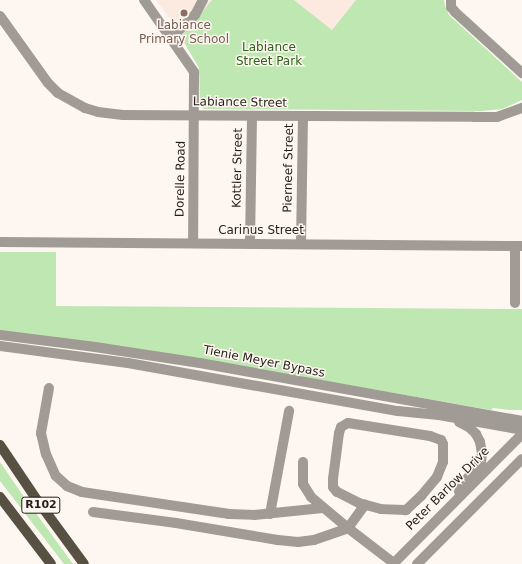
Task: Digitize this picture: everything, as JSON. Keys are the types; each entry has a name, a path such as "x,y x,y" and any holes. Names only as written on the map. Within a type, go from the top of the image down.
{"main road":[{"name":"R102","path":"0,445 37,500 84,564"},
{"name":"R102","path":"0,497 51,564"}],"street":[{"name":"Dorelle Road","path":"144,0 194,72 195,115 193,243"},
{"path":"171,38 195,15 203,0"},
{"path":"451,0 451,7 455,12 522,73"},
{"name":"Labiance Street","path":"0,16 48,83 58,93 78,105 98,112 124,115 497,117 522,108"},
{"name":"Kottler Street","path":"250,244 252,116"},
{"name":"Pierneef Street","path":"301,244 303,116"},
{"name":"Carinus Street","path":"0,242 518,246"},
{"path":"515,303 518,246"},
{"name":"Tienie Meyer Bypass","path":"0,335 95,347 193,362 522,422"},
{"name":"Tienie Meyer Bypass","path":"0,346 128,363 398,411 440,415 522,430"},
{"path":"50,388 41,433 46,454 56,476 66,486 82,492 229,514 270,514 323,508"},
{"path":"270,514 288,411"},
{"path":"440,415 473,430 482,448 481,462 464,482 452,504"},
{"path":"356,423 430,436 440,440 444,448 442,469 437,477 406,510 396,511 365,505 347,499 333,487 332,478 339,433 344,424 356,423"},
{"name":"Peter Barlow Drive","path":"394,564 522,434"},
{"path":"418,564 522,459"},
{"path":"303,462 304,484 311,497 394,564"},
{"path":"93,512 176,522 278,540 298,542 314,540 348,528 365,505"}],"shaded area":[{"name":"Labiance Primary School","path":"156,0 212,0 183,36"},
{"path":"294,0 356,0 332,30"}],"green space":[{"name":"Labiance Street Park","path":"212,0 294,0 332,30 356,0 444,0 449,15 522,82 522,100 502,109 482,111 203,109 200,103 199,68 181,37"},
{"path":"0,252 56,252 56,306 522,309 522,410 493,408 491,410 246,367 0,332"},
{"path":"0,462 73,564 64,564 0,481"}],"place":[{"name":"Labiance Primary School","path":"184,13"}]}
